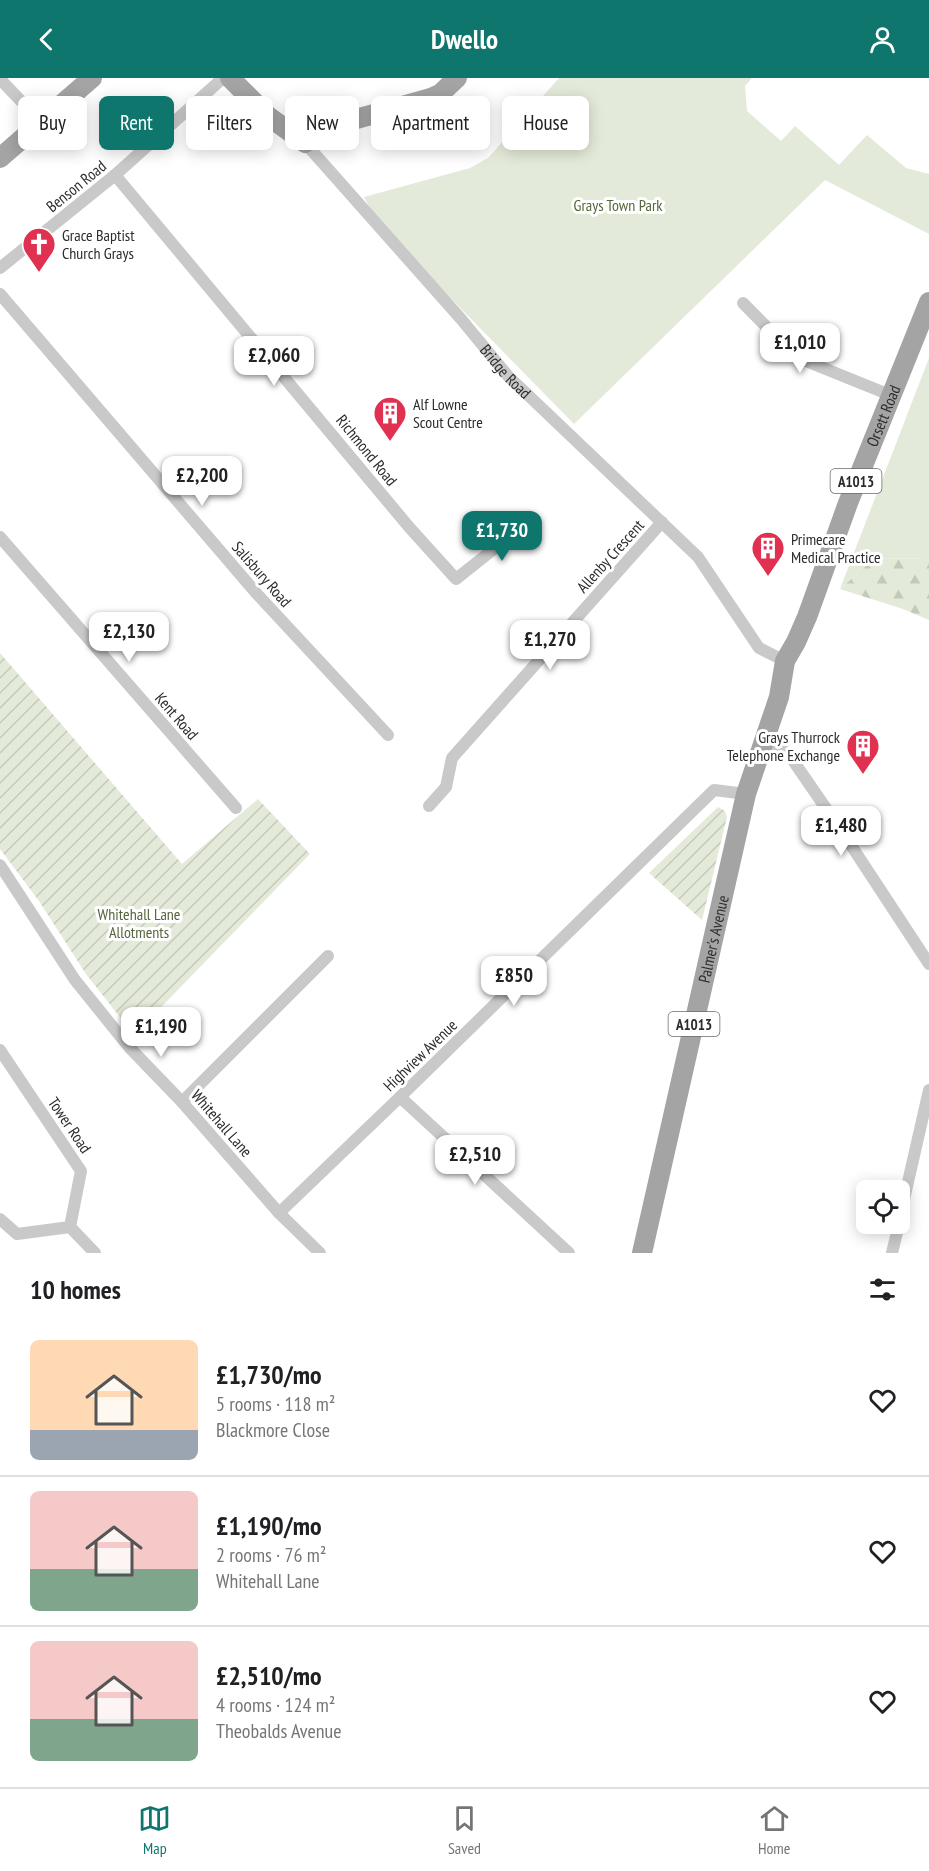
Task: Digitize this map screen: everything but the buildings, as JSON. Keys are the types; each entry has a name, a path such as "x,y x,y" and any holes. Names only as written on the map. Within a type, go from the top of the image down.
{"main road":[{"path":"71,96 92,78"},
{"name":"Bridge Road","path":"230,78 268,116 285,129"},
{"path":"359,119 431,98 457,78"},
{"path":"0,158 18,142"},
{"name":"Orsett Road","path":"785,661 807,616 848,503 929,302"},
{"name":"Palmer's Avenue","path":"642,1253 746,794 779,697 785,661"}],"street":[{"name":"Benson Road","path":"0,268 115,175 223,78"},
{"path":"0,79 18,98"},
{"name":"Bridge Road","path":"310,150 461,319 508,376 698,557 759,648 785,661"},
{"name":"Richmond Road","path":"115,175 409,527 456,579 529,521"},
{"name":"Salisbury Road","path":"0,294 257,594 387,735"},
{"path":"743,303 796,357 890,395"},
{"name":"Allenby Crescent","path":"429,806 446,786 452,758 662,522"},
{"name":"Kent Road","path":"0,537 236,808"},
{"path":"765,738 792,759 929,964"},
{"name":"Highview Avenue","path":"279,1213 714,790 746,794"},
{"name":"Whitehall Lane","path":"0,865 75,980 129,1047 182,1102 279,1213 320,1253"},
{"path":"182,1102 328,956"},
{"name":"Tower Road","path":"0,1050 81,1171 70,1227"},
{"path":"909,1180 929,1090"},
{"path":"400,1097 569,1253"},
{"path":"0,1218 17,1234 70,1227 94,1253"},
{"path":"892,1253 896,1234"}],"green space":[{"name":"Grays Town Park","path":"559,78 752,78 745,86 747,111 781,141 795,126 839,165 867,135 906,168 929,174 929,234 825,180 574,424 380,226 364,197 470,168 488,158 502,142 502,150 589,150 589,96 543,96"},
{"path":"929,358 929,559 875,558 840,589"},
{"path":"875,558 929,559 929,620 903,609 840,589"},
{"name":"Whitehall Lane Allotments","path":"0,653 182,864 258,799 310,854 134,1035 86,974 39,901 0,849"},
{"path":"718,807 725,811 727,817 702,920 649,873"}],"place":[{"name":"Grace Baptist Church Grays","path":"39,273"},
{"name":"Alf Lowne Scout Centre","path":"390,442"},
{"name":"Primecare Medical Practice","path":"768,577"},
{"name":"Grays Thurrock Telephone Exchange","path":"863,775"}]}
